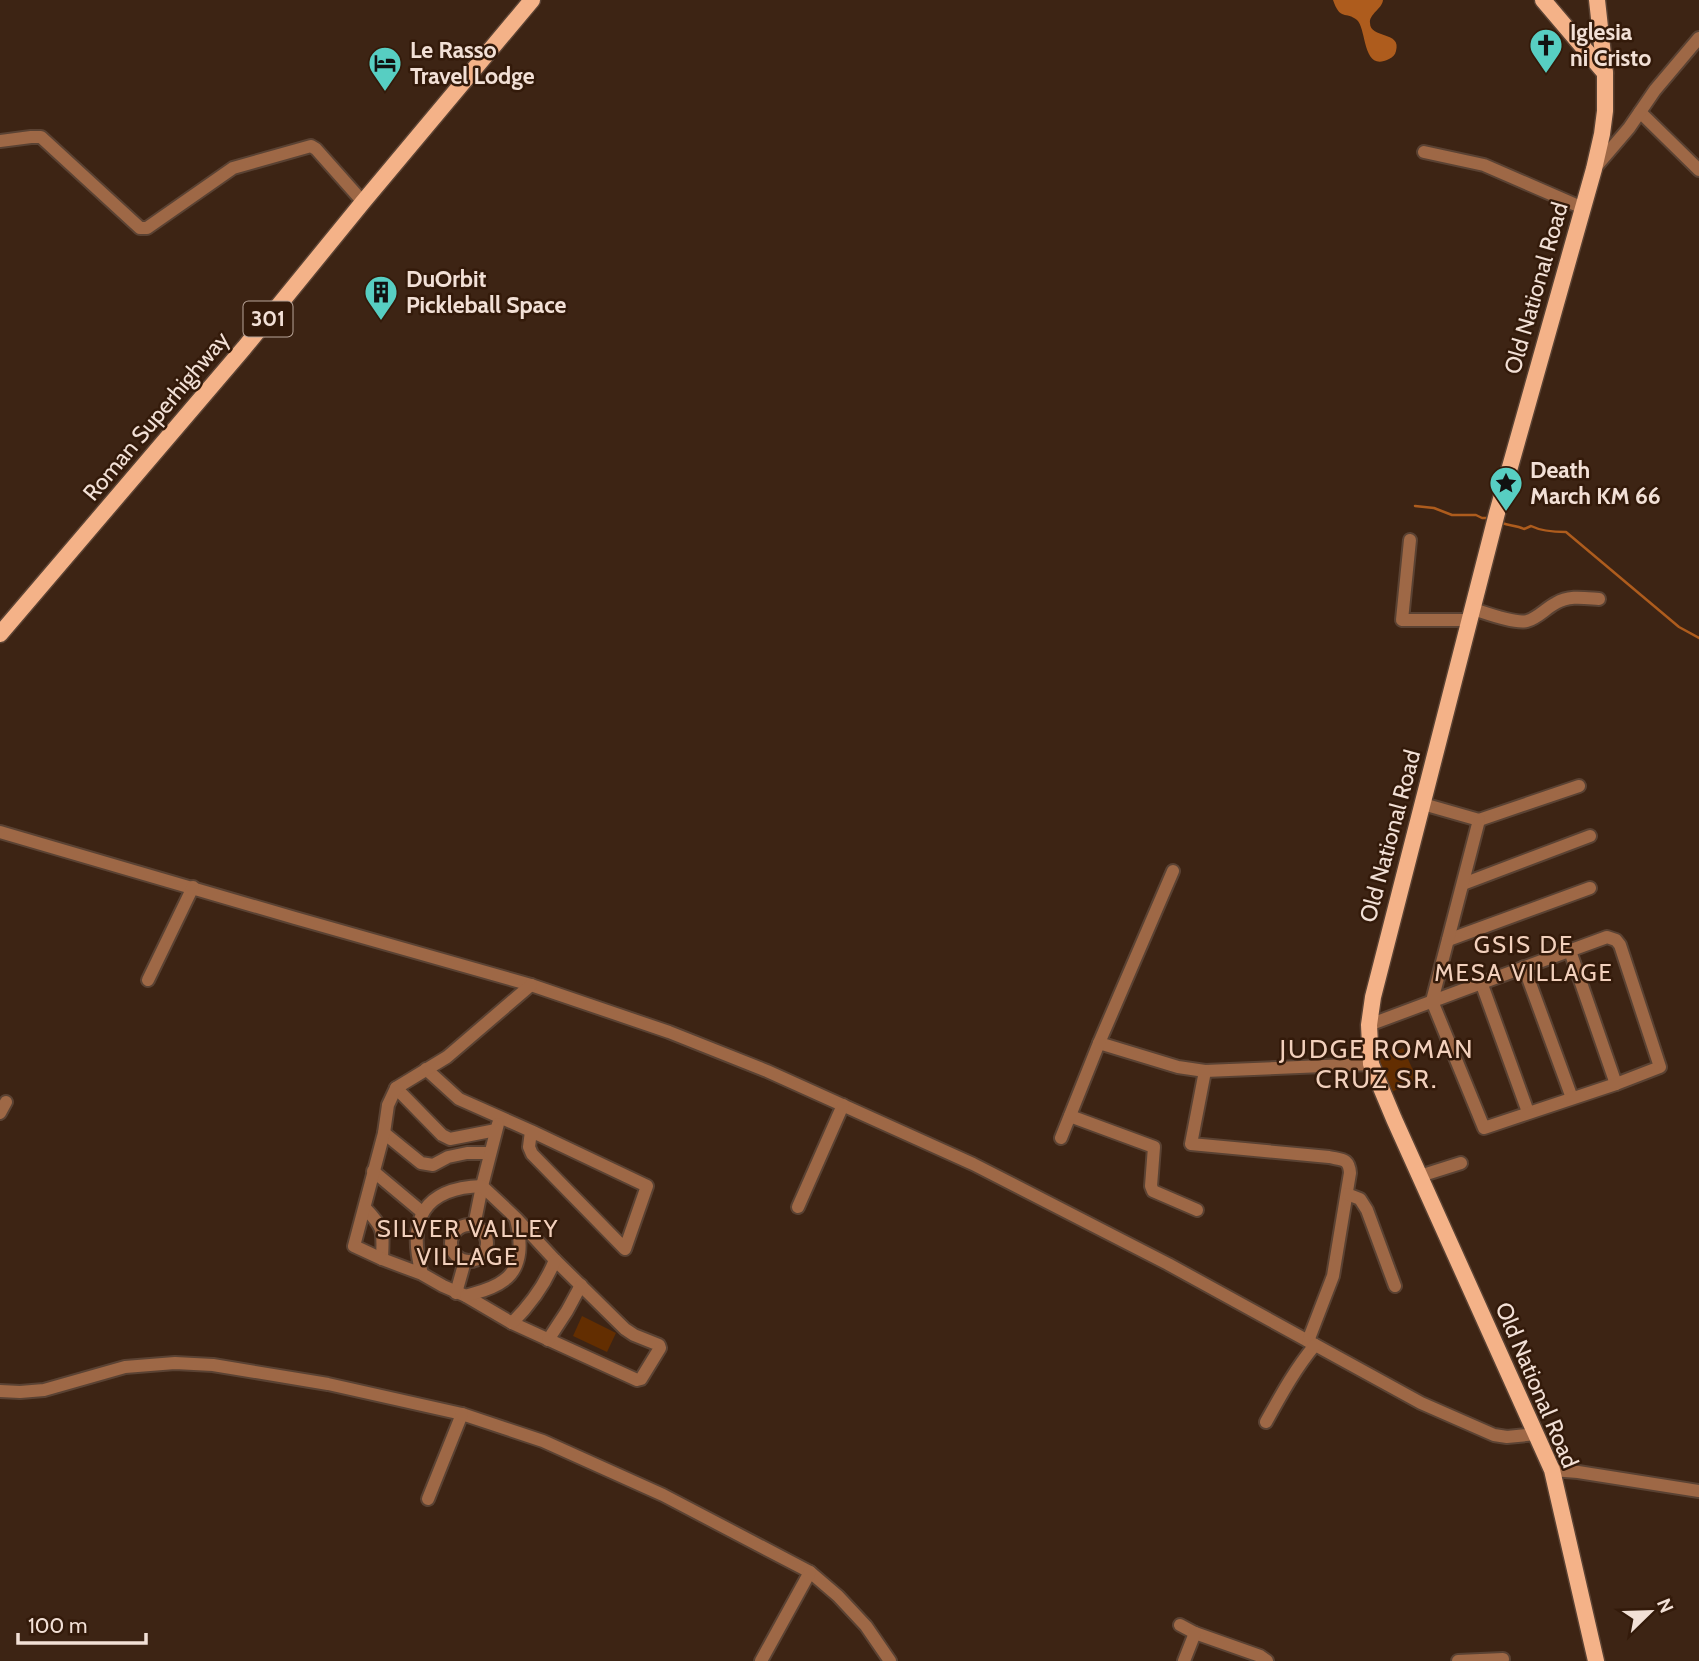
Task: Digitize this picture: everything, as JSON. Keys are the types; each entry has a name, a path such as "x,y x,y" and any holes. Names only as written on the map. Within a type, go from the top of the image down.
{"main road":[{"name":"Roman Superhighway","path":"0,634 244,348 532,0"},
{"path":"1542,0 1605,73"},
{"name":"Old National Road","path":"1596,1661 1552,1470 1371,1064 1369,1026 1382,954 1492,531 1602,134 1605,73 1597,0"}],"street":[{"path":"1594,169 1699,38"},
{"path":"1640,112 1699,170"},
{"path":"0,141 41,137 140,228 147,228 233,168 311,146 363,202"},
{"path":"1424,152 1484,165 1583,208"},
{"path":"1410,540 1402,620 1472,614 1525,622 1557,601 1570,597 1599,599"},
{"path":"1423,804 1479,820 1579,786"},
{"path":"1369,1026 1432,1001 1481,982 1607,937 1616,940 1620,945 1660,1067 1483,1128 1432,1001 1479,820"},
{"path":"0,832 531,985 669,1032 767,1070 973,1164 1168,1264 1421,1403 1494,1435 1507,1437 1537,1434"},
{"path":"1462,884 1590,836"},
{"path":"1061,1138 1173,871"},
{"path":"148,980 193,887"},
{"path":"1448,940 1590,888"},
{"path":"1570,951 1616,1083"},
{"path":"1524,967 1572,1098"},
{"path":"1481,982 1528,1112"},
{"path":"422,1274 417,1239 422,1212 445,1192 461,1186 482,1186 625,1329 659,1346 641,1379 637,1380 512,1323 422,1274 354,1246 384,1133 388,1105 396,1088 447,1057 531,985"},
{"path":"1099,1043 1178,1067 1205,1071 1371,1064"},
{"path":"426,1069 459,1098 531,1131 647,1186 625,1249 532,1154 529,1147 531,1131"},
{"path":"1205,1071 1191,1144 1329,1157 1345,1160 1350,1166 1333,1276 1306,1356 1266,1422"},
{"path":"396,1088 442,1135 450,1139 496,1130"},
{"path":"798,1207 843,1105"},
{"path":"1070,1116 1154,1147 1151,1186 1153,1191 1197,1210"},
{"path":"474,1226 500,1117"},
{"path":"384,1133 421,1163 433,1165 448,1157 467,1153 490,1153"},
{"path":"1420,1176 1461,1163"},
{"path":"373,1171 422,1212"},
{"path":"1347,1194 1360,1199 1367,1210 1395,1286"},
{"path":"365,1208 381,1227 382,1259"},
{"path":"461,1294 506,1280 520,1251 521,1237 516,1218"},
{"path":"463,1226 474,1226 484,1233 487,1245 482,1256 465,1261 455,1255 450,1244 451,1238 453,1233 463,1226"},
{"path":"512,1323 537,1295 555,1260"},
{"path":"461,1294 465,1261"},
{"path":"548,1340 581,1284"},
{"path":"0,1391 44,1390 125,1367 175,1363 214,1365 328,1384 462,1413 543,1441 651,1490 810,1572 838,1596 866,1626 890,1661"},
{"path":"428,1499 462,1413"},
{"path":"1552,1470 1699,1491"},
{"path":"761,1661 810,1572"},
{"path":"1180,1625 1267,1661"},
{"path":"1184,1661 1195,1633"},
{"path":"1458,1661 1503,1659"}],"shaded area":[{"path":"1333,0 1383,0 1370,23 1375,31 1394,40 1397,45 1394,56 1380,62 1374,60 1357,20 1338,11"},
{"path":"1403,1048 1417,1079 1392,1092 1379,1060"},
{"path":"582,1316 616,1333 607,1352 573,1336"}],"waterway":[{"path":"1415,506 1434,508 1452,515 1489,518"},
{"path":"1502,523 1524,529 1531,526 1566,532 1679,627 1699,638"}],"place":[{"name":"Iglesia ni Cristo","path":"1546,75"},
{"name":"Le Rasso Travel Lodge","path":"385,93"},
{"name":"DuOrbit Pickleball Space","path":"381,322"},
{"name":"Death March KM 66","path":"1506,513"}],"district":[{"name":"GSIS DE MESA VILLAGE","path":"1524,959"},
{"name":"JUDGE ROMAN CRUZ SR.","path":"1377,1064"},
{"name":"SILVER VALLEY VILLAGE","path":"468,1243"}]}
